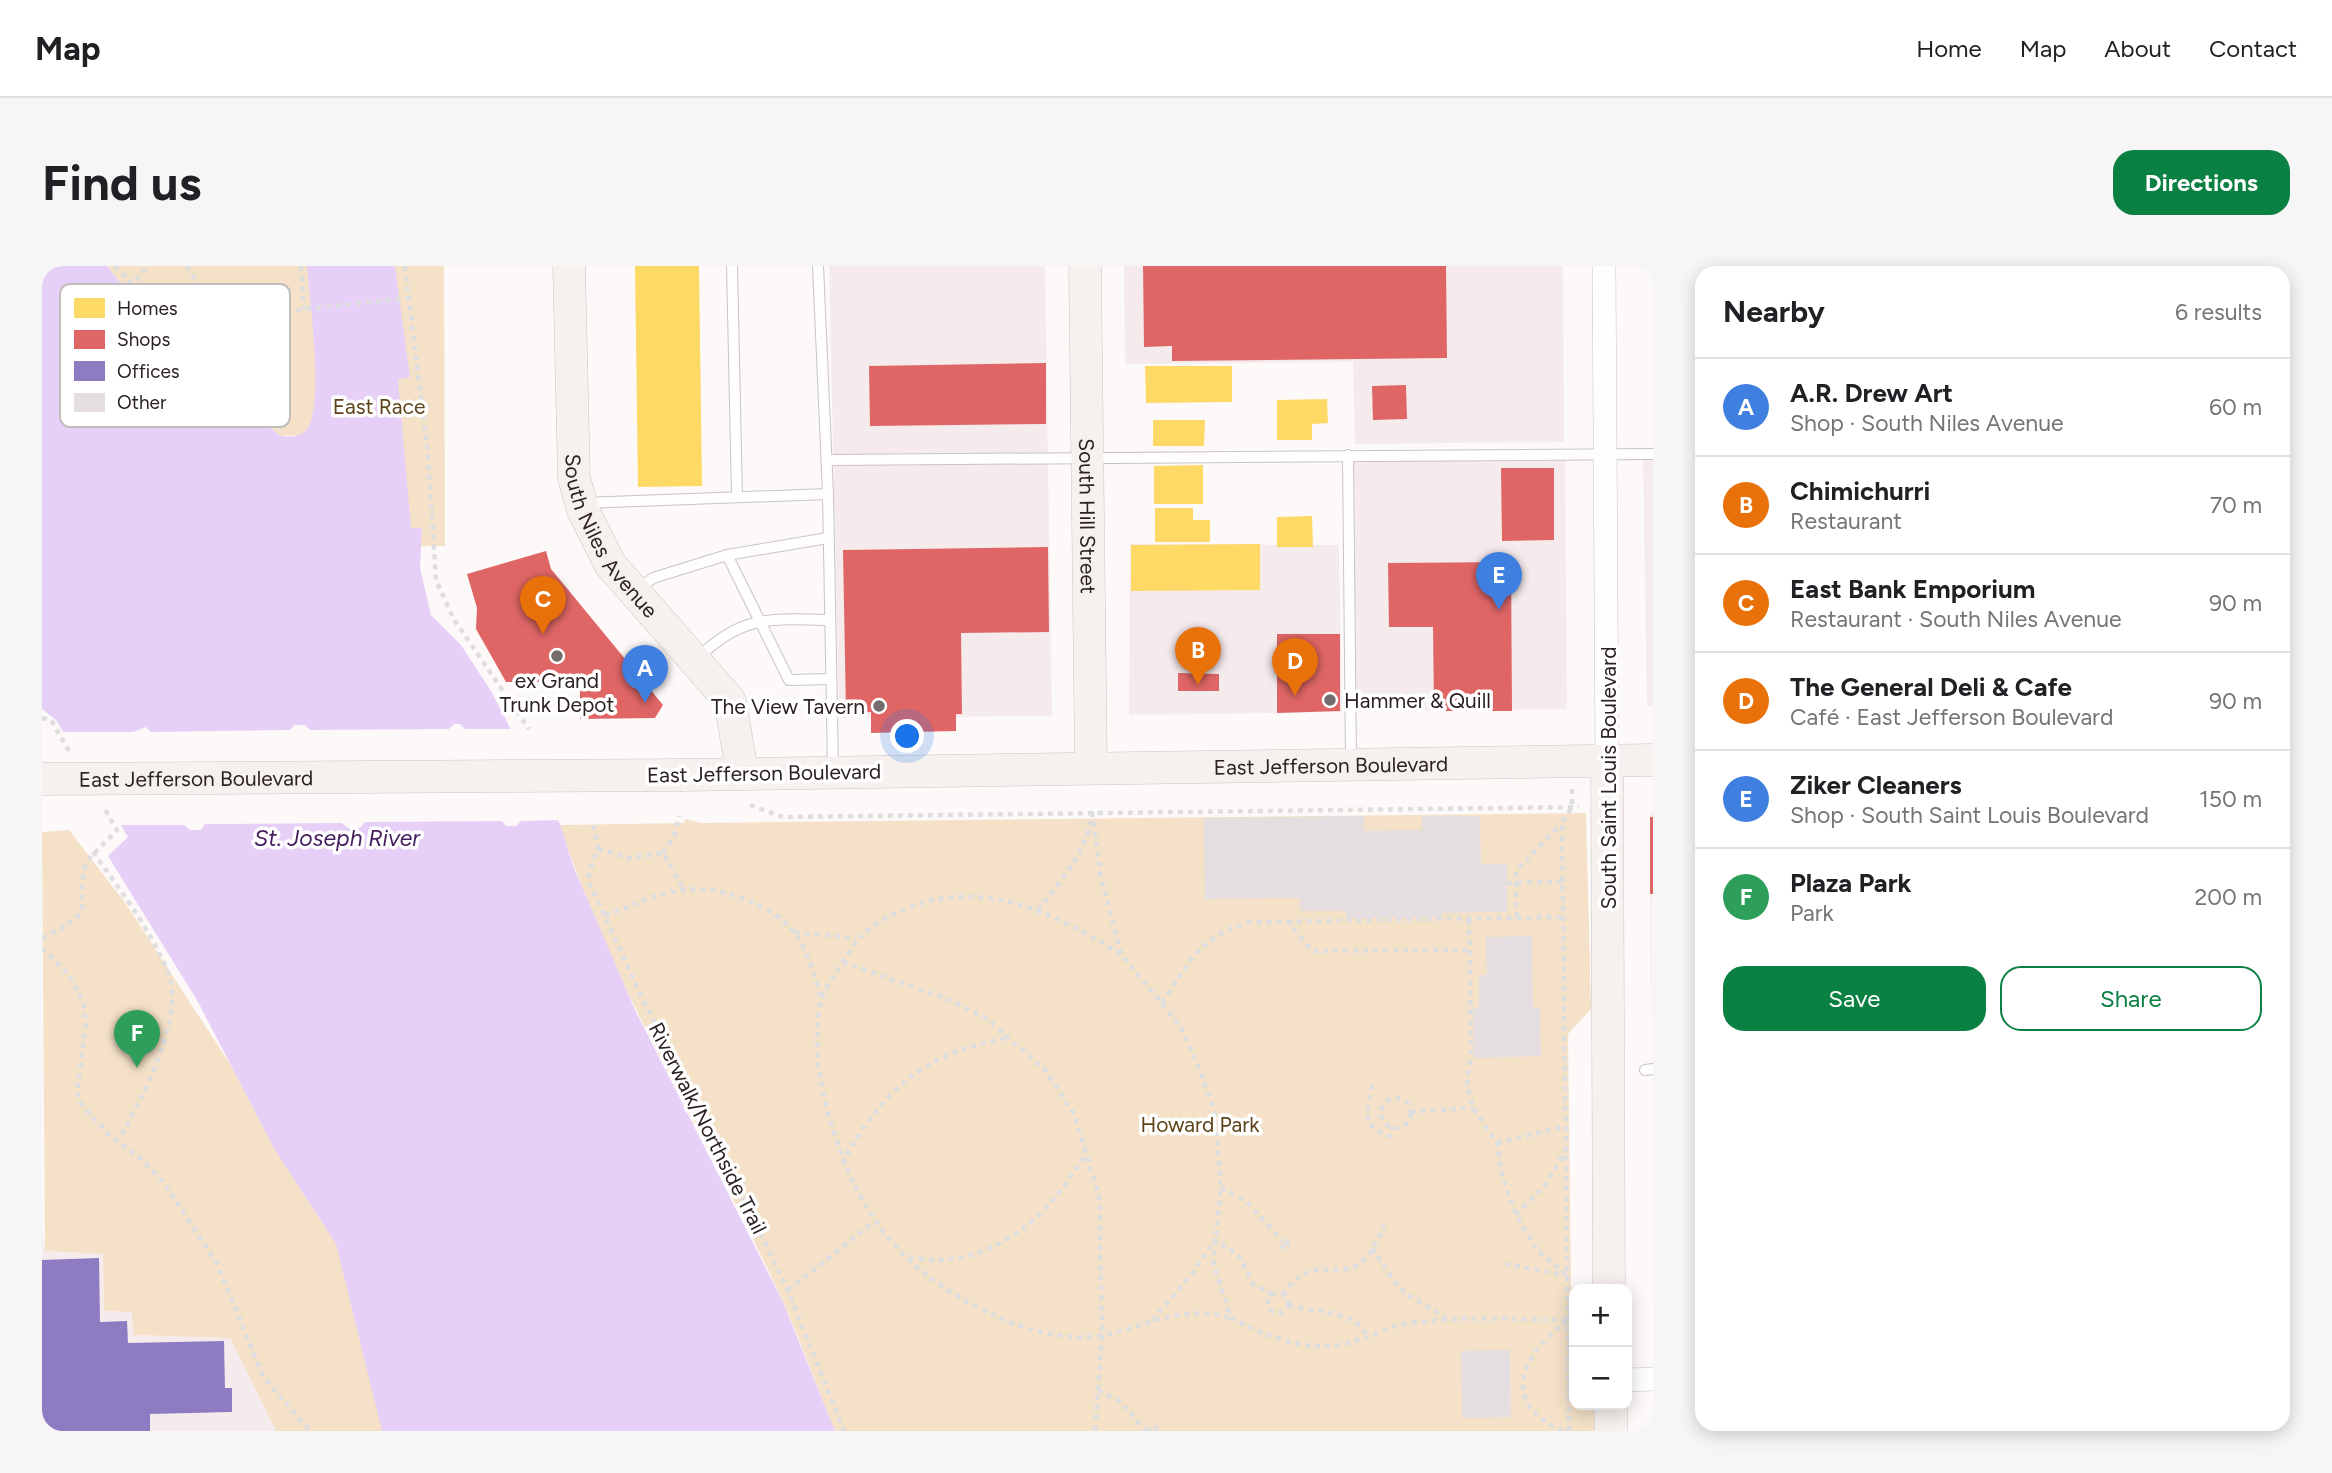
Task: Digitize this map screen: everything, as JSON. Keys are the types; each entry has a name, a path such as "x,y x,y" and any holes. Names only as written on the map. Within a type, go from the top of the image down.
{"street":[{"name":"South Niles Avenue","path":"569,266 573,456 581,503 599,548 730,701 742,772"},
{"name":"South Hill Street","path":"1086,266 1091,768"},
{"name":"South Saint Louis Boulevard","path":"1604,266 1609,1284"},
{"name":"East Jefferson Boulevard","path":"42,779 682,775 1653,760"},
{"path":"1632,1380 1653,1379"},
{"path":"1611,1410 1611,1431"}],"lane":[{"path":"732,266 737,497"},
{"path":"818,266 827,460 833,771"},
{"path":"827,460 1653,454"},
{"path":"1348,456 1351,764"},
{"path":"581,503 828,494"},
{"path":"634,592 653,578 727,555 828,538"},
{"path":"727,555 789,680 831,680"},
{"path":"696,660 717,639 760,619 830,620"}],"path":[{"path":"115,266 132,284 148,266"},
{"path":"187,266 197,284"},
{"path":"300,266 304,309"},
{"path":"405,266 428,456 436,580 453,618 529,729"},
{"path":"290,312 410,298"},
{"path":"783,817 1573,807 1562,823 1516,871 1517,917"},
{"path":"1038,910 1058,884 1085,838 1092,812"},
{"path":"1092,812 1101,877 1121,954"},
{"path":"598,849 629,859 663,853 674,837 679,816"},
{"path":"1562,823 1569,1431"},
{"name":"Riverwalk/Northside Trail","path":"593,825 598,849 589,872 590,884 643,1000 723,1153 788,1290 845,1431"},
{"path":"42,938 79,916 84,907 83,873 93,852 132,907 170,977 172,995 163,1047 143,1098 118,1141"},
{"path":"663,853 684,890"},
{"path":"1507,883 1563,882"},
{"path":"605,916 650,898 684,890 721,893 760,905 794,932 822,998"},
{"path":"1231,1318 1213,1262 1222,1188 1215,1113 1207,1087 1181,1027 1121,954 1062,919 1038,910 994,898 960,895 927,900 888,916 856,938 822,998 816,1043 818,1070 842,1164 874,1222 906,1256 943,1288 987,1312 1063,1337 1102,1335 1186,1312 1211,1312 1231,1318 1266,1336 1297,1345 1336,1345 1408,1323 1448,1320 1568,1320"},
{"path":"1162,1003 1195,952 1214,936 1250,922 1563,917"},
{"path":"1469,919 1471,1053 1467,1084 1473,1108 1497,1143 1503,1179 1516,1215 1538,1251 1567,1275"},
{"path":"1286,920 1312,951 1470,950"},
{"path":"794,932 856,938"},
{"path":"42,948 69,975 83,1002 86,1023 77,1093 82,1105 165,1184 217,1264 264,1378 310,1431"},
{"path":"843,962 947,999 986,1018 1045,1070 1074,1114 1099,1196 1102,1335 1095,1431"},
{"path":"842,1164 862,1128 883,1100 910,1075 947,1054 1007,1037"},
{"path":"1372,1085 1367,1116 1373,1127 1383,1134 1390,1136 1392,1127"},
{"path":"1402,1099 1411,1112 1405,1124 1392,1127 1384,1122 1381,1113 1388,1100 1402,1099"},
{"path":"1411,1112 1473,1108"},
{"path":"1497,1143 1566,1126"},
{"path":"1516,1215 1547,1183 1566,1149"},
{"path":"906,1256 929,1261 950,1261 978,1254 1006,1240 1038,1218 1077,1169 1086,1151"},
{"path":"1222,1188 1245,1200 1283,1241"},
{"path":"788,1290 874,1222"},
{"path":"1283,1294 1291,1283 1308,1271 1343,1269 1357,1265 1372,1248 1385,1225"},
{"path":"1214,1240 1230,1247 1239,1255 1254,1284 1274,1294 1283,1294"},
{"path":"1152,1320 1193,1273 1214,1240"},
{"path":"1372,1248 1396,1284 1408,1295 1448,1320"},
{"path":"1505,1264 1567,1275"},
{"path":"1274,1294 1268,1303 1273,1311 1283,1312 1289,1304"},
{"path":"1283,1294 1289,1304 1345,1317 1364,1329 1367,1337"},
{"path":"1563,1431 1549,1425 1530,1409 1524,1387 1524,1367 1545,1338 1568,1320"},
{"path":"1098,1391 1120,1401 1146,1431 1154,1426 1160,1431"}],"shaded area":[{"path":"829,266 1045,266 1052,716 839,718"},
{"path":"1124,266 1563,266 1564,442 1355,444 1353,362 1125,364"},
{"path":"1565,458 1567,709 1356,712 1354,460"},
{"path":"1643,458 1653,458 1653,706 1647,706"},
{"path":"1130,544 1339,545 1342,712 1129,715"},
{"path":"1650,813 1653,813 1651,1062"},
{"path":"42,1231 45,1251 103,1254 104,1311 132,1312 134,1335 230,1338 276,1431 42,1431"}],"green space":[{"name":"East Race","path":"107,266 444,266 445,546 421,546 422,528 411,528 299,435 280,436 270,427 290,427 290,284 121,284"},
{"name":"Howard Park","path":"1586,813 1591,1009 1568,1034 1571,1284 1569,1410 1594,1410 1594,1431 835,1431 797,1334 755,1242 664,1066 607,948 560,825 684,823 686,819 701,823"},
{"path":"69,830 126,904 343,1238 395,1431 276,1431 230,1338 133,1335 132,1312 104,1311 103,1254 45,1251 42,832"}],"water":[{"name":"St. Joseph River","path":"42,266 107,266 121,284 60,284 60,427 270,427 280,436 287,436 305,431 311,419 314,401 315,353 307,266 395,266 410,377 398,379 411,528 422,528 420,568 431,615 461,645 491,691 560,824 574,868 636,1012 783,1302 835,1431 382,1431 336,1244 275,1150 198,1002 108,856 128,837 56,720 42,709"}],"pier":[{"path":"454,724 460,724 465,729 514,729 562,820 521,821 516,826 506,826 502,821 365,822 360,828 348,828 342,823 205,824 201,830 190,830 184,825 117,825 59,732 133,732 146,727 151,732 290,730 294,725 305,725 310,730 449,729"}],"building: Homes":[{"path":"635,266 699,266 702,486 638,487"},
{"path":"1145,366 1232,366 1232,402 1146,403"},
{"path":"1327,399 1328,423 1312,424 1312,440 1277,440 1277,400"},
{"path":"1153,420 1205,420 1204,446 1153,446"},
{"path":"1203,465 1203,504 1154,504 1154,466"},
{"path":"1155,508 1193,508 1193,520 1210,520 1210,542 1155,542"},
{"path":"1312,516 1313,547 1277,547 1277,517"},
{"path":"1260,544 1260,590 1131,591 1131,545"}],"building: Shops":[{"path":"1143,266 1446,266 1447,358 1172,361 1172,346 1144,347"},
{"path":"1046,363 1046,424 870,426 869,366"},
{"path":"1406,385 1407,419 1373,420 1372,386"},
{"path":"1501,468 1554,468 1554,540 1502,541"},
{"path":"1048,547 1049,632 961,633 962,714 956,714 956,731 871,733 871,712 846,713 843,550"},
{"name":"ex Grand Trunk Depot","path":"546,551 551,569 663,705 655,718 580,719 580,682 506,682 476,629 477,608 467,574"},
{"path":"1511,562 1512,711 1434,711 1433,627 1389,627 1388,563"},
{"path":"1277,634 1340,634 1340,711 1277,713"},
{"path":"1178,673 1219,674 1219,691 1178,691"},
{"path":"1650,817 1653,817 1653,894 1650,894"}],"building: Offices":[{"path":"99,1258 100,1322 127,1321 128,1343 224,1341 225,1388 232,1388 232,1412 150,1414 150,1431 42,1431 42,1260"}],"building: Other":[{"path":"1364,816 1364,831 1422,830 1422,816 1480,816 1481,864 1507,864 1507,912 1442,913 1442,917 1346,918 1346,911 1300,911 1300,898 1205,899 1204,818"},
{"path":"1532,936 1533,1008 1540,1008 1541,1056 1474,1058 1473,1008 1479,1008 1479,975 1487,975 1486,937"},
{"path":"1510,1350 1511,1417 1462,1418 1461,1351"}],"place":[{"name":"Ziker Cleaners","path":"1499,610"},
{"name":"East Bank Emporium","path":"543,634"},
{"name":"ex Grand Trunk Depot","path":"557,656"},
{"name":"Chimichurri","path":"1198,685"},
{"name":"The General Deli & Cafe","path":"1295,696"},
{"name":"Hammer & Quill","path":"1330,700"},
{"name":"A.R. Drew Art","path":"645,703"},
{"name":"The View Tavern","path":"879,706"},
{"name":"Plaza Park","path":"137,1068"}]}
